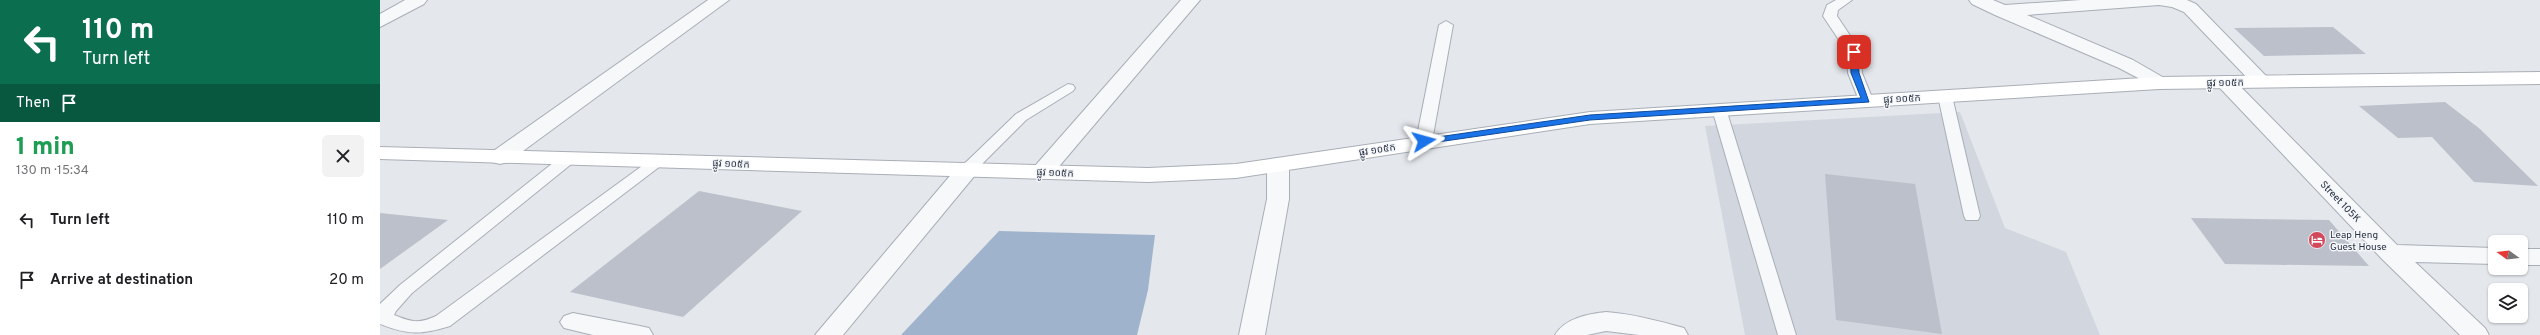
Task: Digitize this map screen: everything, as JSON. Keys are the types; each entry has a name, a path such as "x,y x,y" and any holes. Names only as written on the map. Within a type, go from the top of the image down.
{"main road":[{"name":"ផ្លូវ ១០៥ក","path":"380,153 1148,175 1236,171 1424,141 1590,118 1719,109 2159,83 2540,78"}],"street":[{"path":"381,19 418,0"},
{"path":"500,157 720,0"},
{"path":"1042,172 1191,0"},
{"path":"1978,0 2126,64 2159,83"},
{"path":"2002,11 2159,0 2176,2 2190,8 2261,81"},
{"name":"Street 105K","path":"2225,82 2391,253 2476,335"},
{"path":"1252,335 1278,199 1278,165"},
{"path":"828,335 968,169"},
{"path":"2391,253 2488,256"},
{"path":"2528,257 2540,257"},
{"path":"1568,335 1579,326 1608,320 1675,335"},
{"path":"573,322 640,335"}],"lane":[{"path":"1845,0 1832,8 1830,16 1854,52 1855,73 1866,100"},
{"path":"1424,141 1446,26"},
{"path":"968,169 1021,117 1068,88"},
{"path":"1945,96 1972,216"},
{"path":"1719,109 1787,335"},
{"path":"569,158 406,289 387,308 384,318 414,331 424,330 443,321 659,161"}],"shaded area":[{"path":"1960,112 2005,228 2066,252 2100,335 1745,335 1705,126"}],"water":[{"path":"999,231 1155,235 1148,290 1137,335 901,335"}],"building":[{"path":"2333,27 2366,54 2264,56 2234,28"},
{"path":"2445,102 2480,129 2538,186 2474,182 2432,137 2398,138 2359,106"},
{"path":"1825,174 1915,184 1942,334 1836,320"},
{"path":"699,191 802,211 683,317 570,292"},
{"path":"380,213 448,220 380,269"},
{"path":"2191,218 2329,220 2369,266 2225,264"}],"place":[{"name":"Leap Heng Guest House","path":"2317,240"}],"route":[{"path":"1424,141 1590,118 1866,100 1855,73 1854,52"}]}
